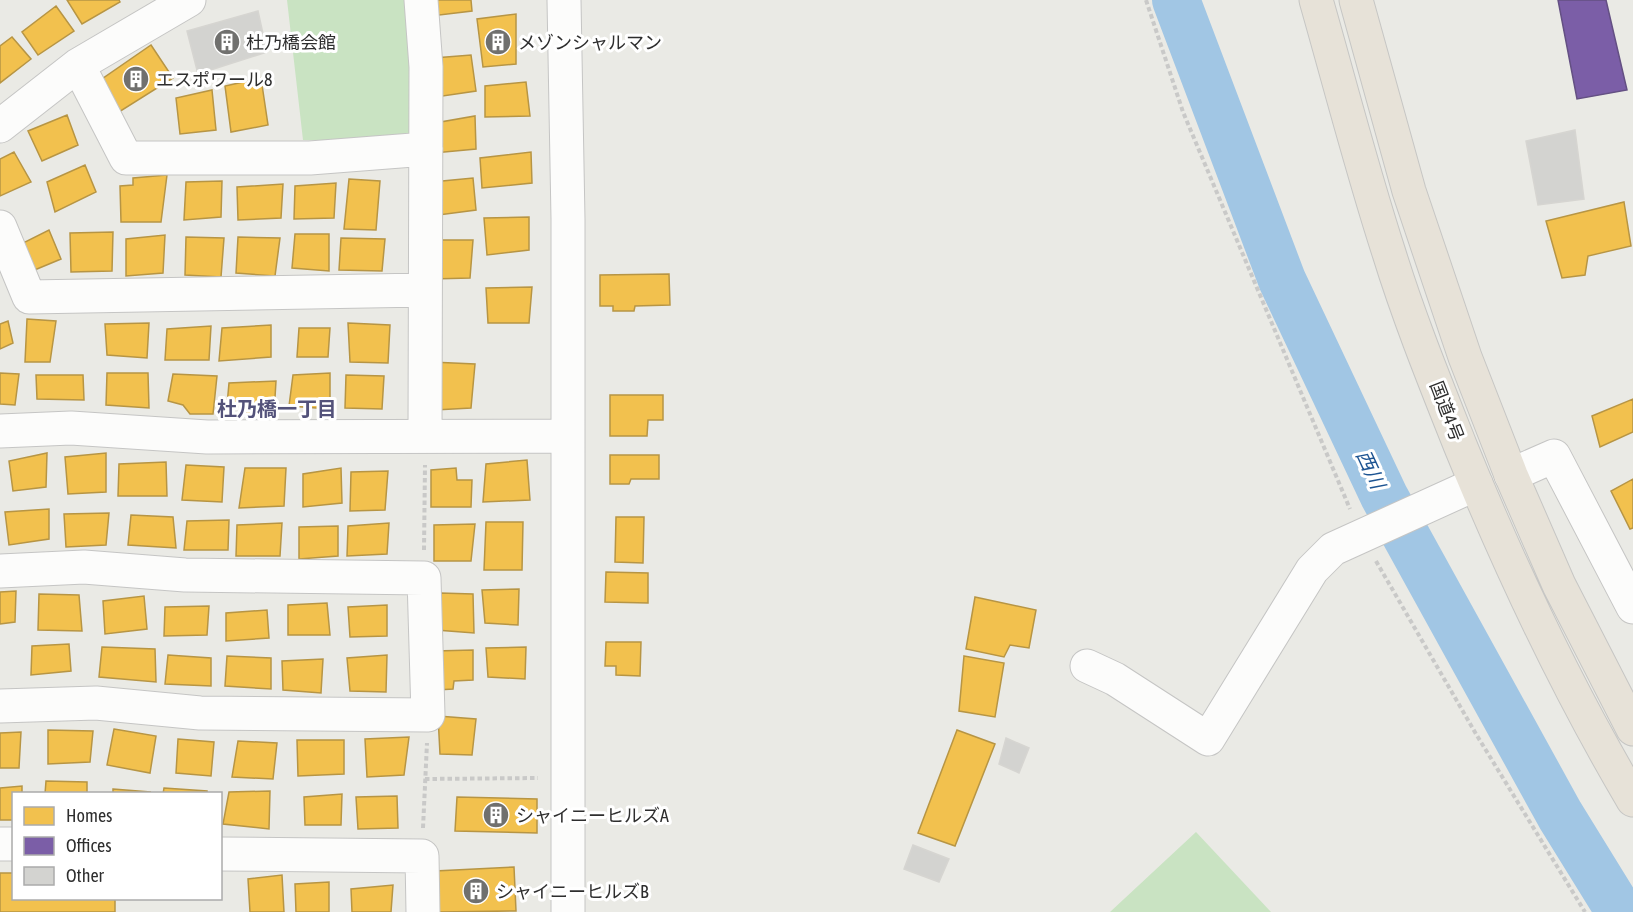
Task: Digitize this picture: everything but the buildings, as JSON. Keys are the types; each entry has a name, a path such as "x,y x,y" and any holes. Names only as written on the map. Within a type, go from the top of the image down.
{"highway":[{"name":"国道4号","path":"1316,0 1389,254 1422,347 1476,484 1549,647 1605,753 1633,800"},
{"name":"国道4号","path":"1356,0 1409,191 1465,357 1511,475 1559,585 1633,729"}],"street":[{"path":"0,126 78,64 189,0"},
{"path":"421,0 426,68 425,436"},
{"path":"564,0 568,197 568,912"},
{"path":"78,64 126,158 310,158 426,149"},
{"path":"0,227 29,297 425,290"},
{"path":"0,431 70,428 207,437 567,436"},
{"path":"1511,475 1554,456 1633,607"},
{"path":"1087,666 1115,679 1209,739 1312,570 1333,549 1476,484"},
{"path":"0,571 84,567 185,575 424,578 428,715 200,712 96,704 0,706"},
{"path":"222,854 422,856 423,912"}],"path":[{"path":"1146,0 1183,112 1368,533 1476,734 1585,912"},
{"path":"424,578 425,436"},
{"path":"422,856 428,715"},
{"path":"425,779 567,778"}],"green space":[{"path":"287,0 408,0 417,125 400,143 303,140"},
{"path":"1196,832 1271,912 1110,912"}],"waterway":[{"name":"西川","path":"1176,0 1282,280 1384,496 1560,815 1620,912"}],"place":[{"name":"杜乃橋会館","path":"227,42"},
{"name":"メゾンシャルマン","path":"498,42"},
{"name":"エスポワール8","path":"136,79"},
{"name":"シャイニーヒルズA","path":"496,815"},
{"name":"シャイニーヒルズB","path":"476,891"}],"district":[{"name":"杜乃橋一丁目","path":"277,408"}]}
